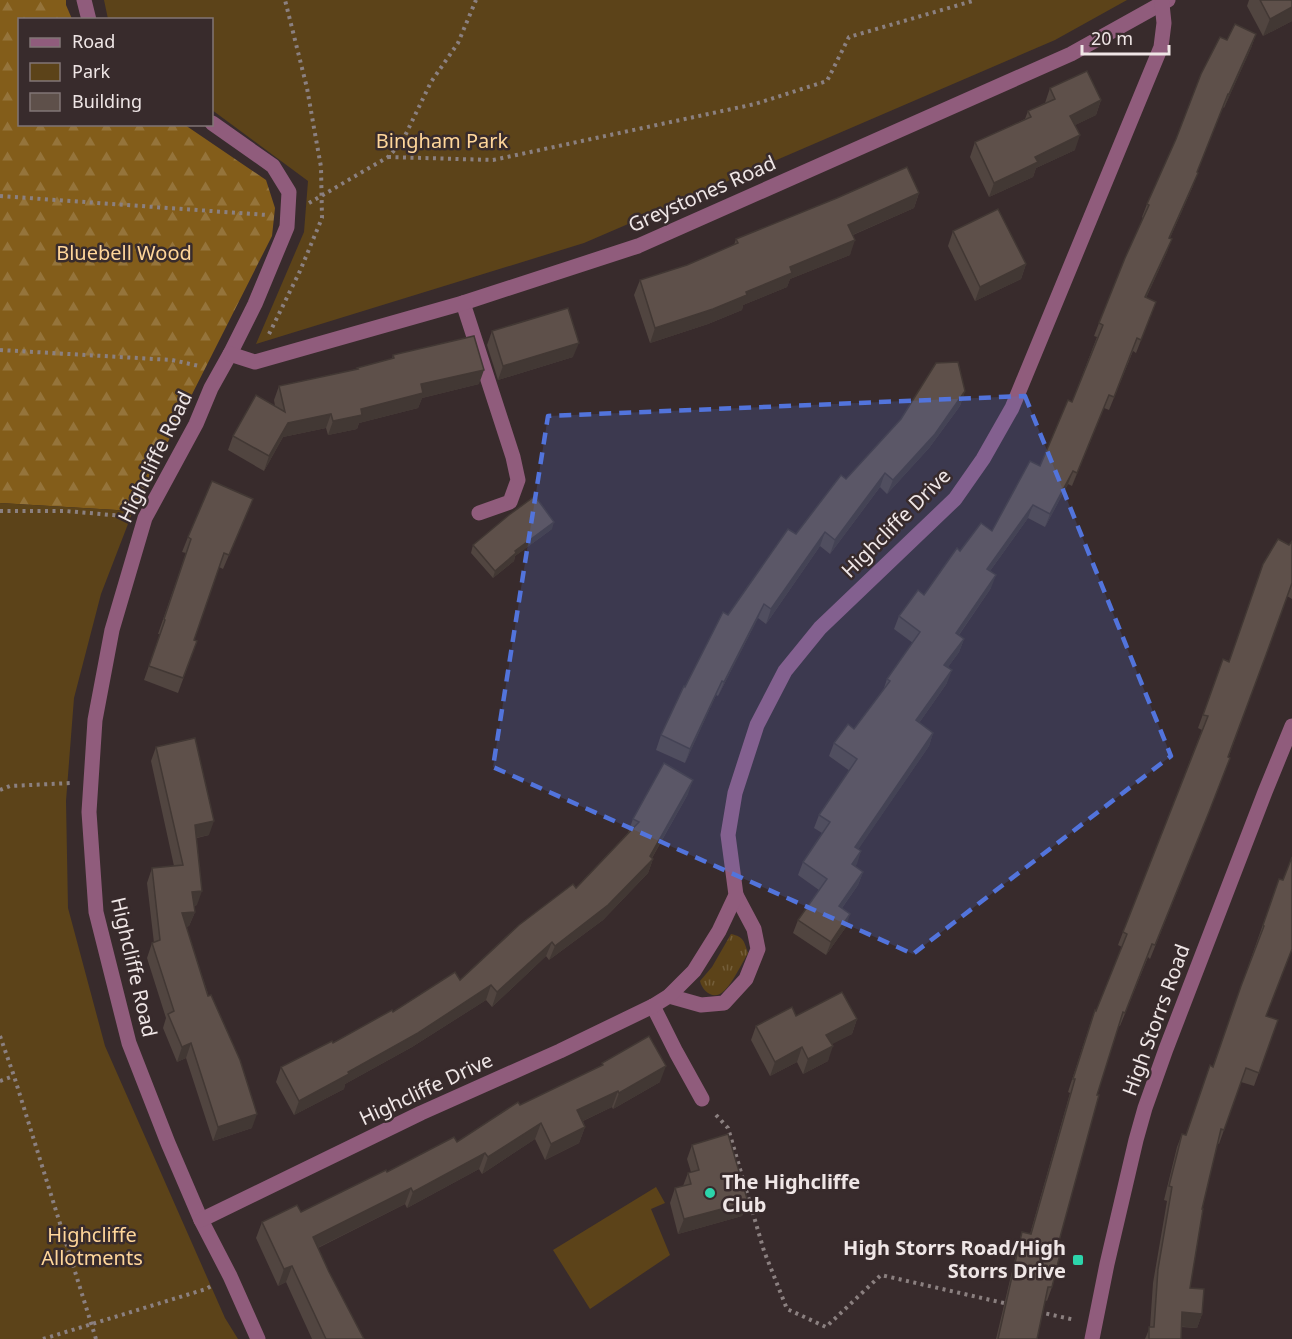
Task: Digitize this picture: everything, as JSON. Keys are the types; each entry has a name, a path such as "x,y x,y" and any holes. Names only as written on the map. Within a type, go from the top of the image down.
{"street":[{"path":"84,0 88,18"},
{"name":"Greystones Road","path":"230,354 255,362 463,303 638,246 1071,54 1165,2"},
{"name":"Highcliffe Drive","path":"669,996 700,1005 724,1003 746,979 758,949 754,929 736,895 728,835 735,793 757,725 785,671 820,628 955,499 983,459 1012,408 1161,47 1165,2"},
{"name":"Highcliffe Road","path":"213,124 273,166 290,192 287,227 255,304 211,388 196,424 145,518 112,630 95,720 89,812 96,912 129,1043 201,1220 230,1276 258,1339"},
{"path":"463,303 513,457 518,480 510,502 479,513"},
{"name":"High Storrs Road","path":"1093,1332 1136,1140 1149,1098 1292,726"},
{"name":"Highcliffe Drive","path":"201,1220 421,1113 560,1051 653,1006 669,996 694,971 708,951 736,895"},
{"path":"653,1006 702,1099"}],"path":[{"path":"0,196 288,216 388,156 402,142 431,82 458,43 476,0"},
{"path":"388,156 493,160 755,104 827,81 849,37 976,0"},
{"path":"0,350 172,360 221,371"},
{"path":"0,511 66,511 145,518"},
{"path":"0,790 10,786 91,782"},
{"path":"0,1036 96,1339"},
{"path":"0,1081 14,1076"},
{"path":"702,1099 728,1128 764,1251 787,1309 826,1327 881,1275 1016,1306"},
{"path":"43,1339 206,1289 230,1276"},
{"path":"1038,1311 1093,1332"}],"highlighted area":[{"path":"1025,396 1171,756 913,954 493,767 548,416"}],"green space":[{"name":"Bluebell Wood","path":"0,0 66,0 72,18 18,18 18,126 186,126 266,180 275,208 272,236 133,511 0,503"},
{"name":"Bingham Park","path":"104,0 1127,0 1055,40 584,243 256,344 304,232 308,181 213,111 213,18 108,18"},
{"name":"Highcliffe Allotments","path":"0,503 133,511 101,594 74,698 66,801 68,908 105,1046 225,1318 238,1339 0,1339"},
{"path":"731,934 743,940 748,953 725,990 713,995 704,989 700,981 712,967"},
{"path":"656,1187 665,1203 651,1209 670,1255 590,1309 553,1250"}],"building":[{"path":"1260,0 1292,0 1292,7 1270,19"},
{"path":"1235,24 1256,34 1228,94 1198,173 1169,238 1172,239 1145,297 1156,302 1141,340 1137,338 1114,397 1109,395 1077,473 1073,471 1050,514 1033,505 987,569 996,575 956,633 964,639 944,665 952,670 916,720 933,733 855,847 861,851 852,864 863,872 839,906 850,914 831,942 798,920 827,879 803,862 830,822 819,815 857,759 834,743 848,724 854,729 890,681 887,679 920,632 899,616 918,590 924,595 957,548 960,551 981,523 992,531 1030,461 1040,466 1068,400 1072,402 1103,325 1099,323 1201,74 1220,37 1227,40"},
{"path":"1087,71 1101,100 1070,116 1080,135 1035,157 1038,162 994,183 975,142 1031,117 1028,111 1055,99 1050,88"},
{"path":"907,167 919,193 848,225 855,240 790,267 792,273 746,292 747,295 655,328 640,280 687,265 738,243 736,239"},
{"path":"998,209 1026,264 980,287 953,231"},
{"path":"568,308 579,343 503,366 492,331"},
{"path":"474,336 484,370 421,384 423,393 361,409 362,415 333,421 331,414 288,423 269,456 233,436 256,395 285,412 279,386 358,369 394,358 393,355"},
{"path":"958,362 965,391 935,434 893,480 885,473 835,540 825,532 771,609 764,604 724,682 722,681 690,749 661,735 723,612 728,615 788,529 796,534 841,475 846,479 901,419 936,363"},
{"path":"212,481 253,499 229,555 224,553 183,678 149,666 191,539 188,537"},
{"path":"535,496 554,522 515,551 516,553 495,571 473,545"},
{"path":"1278,539 1289,545 1292,541 1292,583 1209,812 1155,945 1152,944 1125,1013 1123,1012 1097,1095 1099,1095 1059,1241 1063,1242 1052,1287 1048,1287 1037,1339 998,1339 1022,1232 1031,1234 1075,1079 1073,1079 1095,1010 1127,934 1123,932 1208,716 1203,715 1223,659 1229,662 1263,564"},
{"path":"195,738 214,821 195,825 202,891 192,892 195,912 182,913 208,996 211,995 240,1060 257,1114 218,1127 191,1043 182,1047 168,1014 174,1011 152,943 160,940 152,868 183,865 156,747"},
{"path":"664,763 693,780 650,856 653,859 608,905 555,946 552,942 497,992 491,985 418,1033 299,1101 281,1067 332,1041 333,1043 392,1010 393,1012 455,972 460,980 519,925 573,884 576,888 639,822 633,819"},
{"path":"1292,857 1292,949 1266,1016 1278,1020 1259,1073 1246,1068 1224,1130 1221,1129 1202,1209 1190,1288 1204,1289 1202,1314 1182,1312 1181,1339 1149,1339 1149,1327 1154,1327 1158,1269 1172,1187 1169,1186 1182,1134 1186,1135 1210,1065 1213,1067 1279,879 1283,880"},
{"path":"842,992 857,1019 826,1035 833,1046 808,1059 802,1047 775,1062 756,1026 792,1007 796,1016"},
{"path":"649,1036 666,1066 619,1093 618,1091 577,1110 585,1127 551,1144 541,1123 488,1157 485,1153 413,1192 411,1188 313,1237 364,1339 326,1339 292,1266 284,1269 262,1222 297,1205 301,1212 386,1170 387,1172 454,1137 457,1142 518,1102 520,1105 603,1065 602,1063"},
{"name":"The Highcliffe Club","path":"728,1134 748,1202 684,1219 675,1188 691,1184 688,1173 699,1170 692,1145"}],"place":[{"name":"The Highcliffe Club","path":"710,1193"},
{"name":"High Storrs Road/High Storrs Drive","path":"1078,1260"}]}
